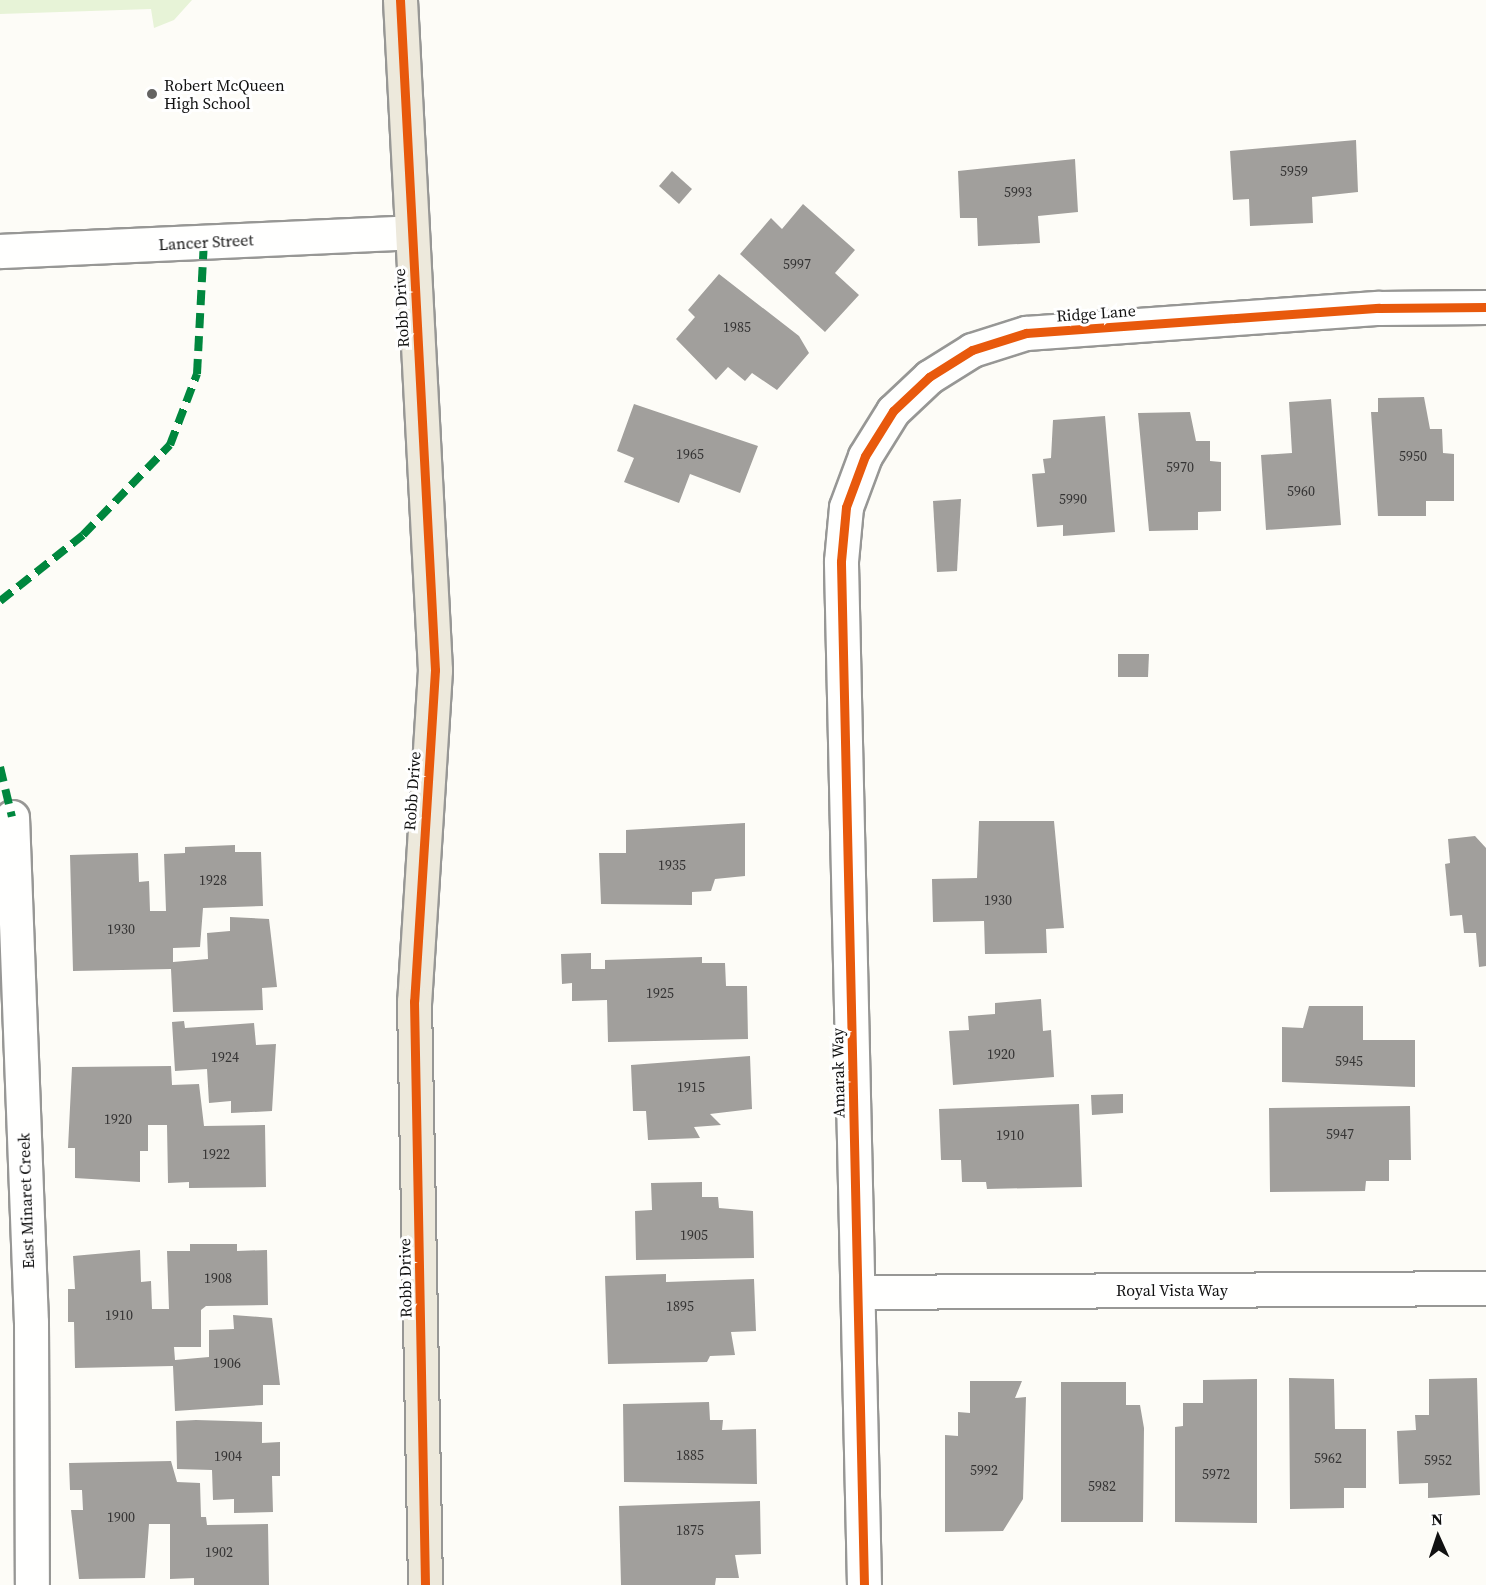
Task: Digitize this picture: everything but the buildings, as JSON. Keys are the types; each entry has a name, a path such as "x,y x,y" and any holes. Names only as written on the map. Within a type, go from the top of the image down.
{"main road":[{"name":"Robb Drive","path":"400,0 435,670 414,1001 425,1585"}],"street":[{"name":"Lancer Street","path":"0,251 412,232"},
{"name":"Ridge Lane","path":"841,561 846,507 865,456 893,411 929,377 972,350 1026,333 1379,308 1486,307"},
{"name":"Amarak Way","path":"841,561 864,1585"},
{"name":"East Minaret Creek","path":"12,817 31,1322 32,1585"},
{"name":"Royal Vista Way","path":"858,1292 1486,1288"}],"green space":[{"path":"0,0 192,0 174,20 154,28 151,9 0,14"}],"marked path":[{"path":"0,601 83,535 170,445 197,374 204,242"},
{"path":"0,767 12,817"}],"cycle path":[{"path":"400,0 435,670 414,1001 425,1585"},
{"path":"864,1585 841,561 846,507 865,456 893,411 929,377 972,350 1026,333 1379,308 1486,307"}],"place":[{"name":"Robert McQueen High School","path":"152,94"}]}
